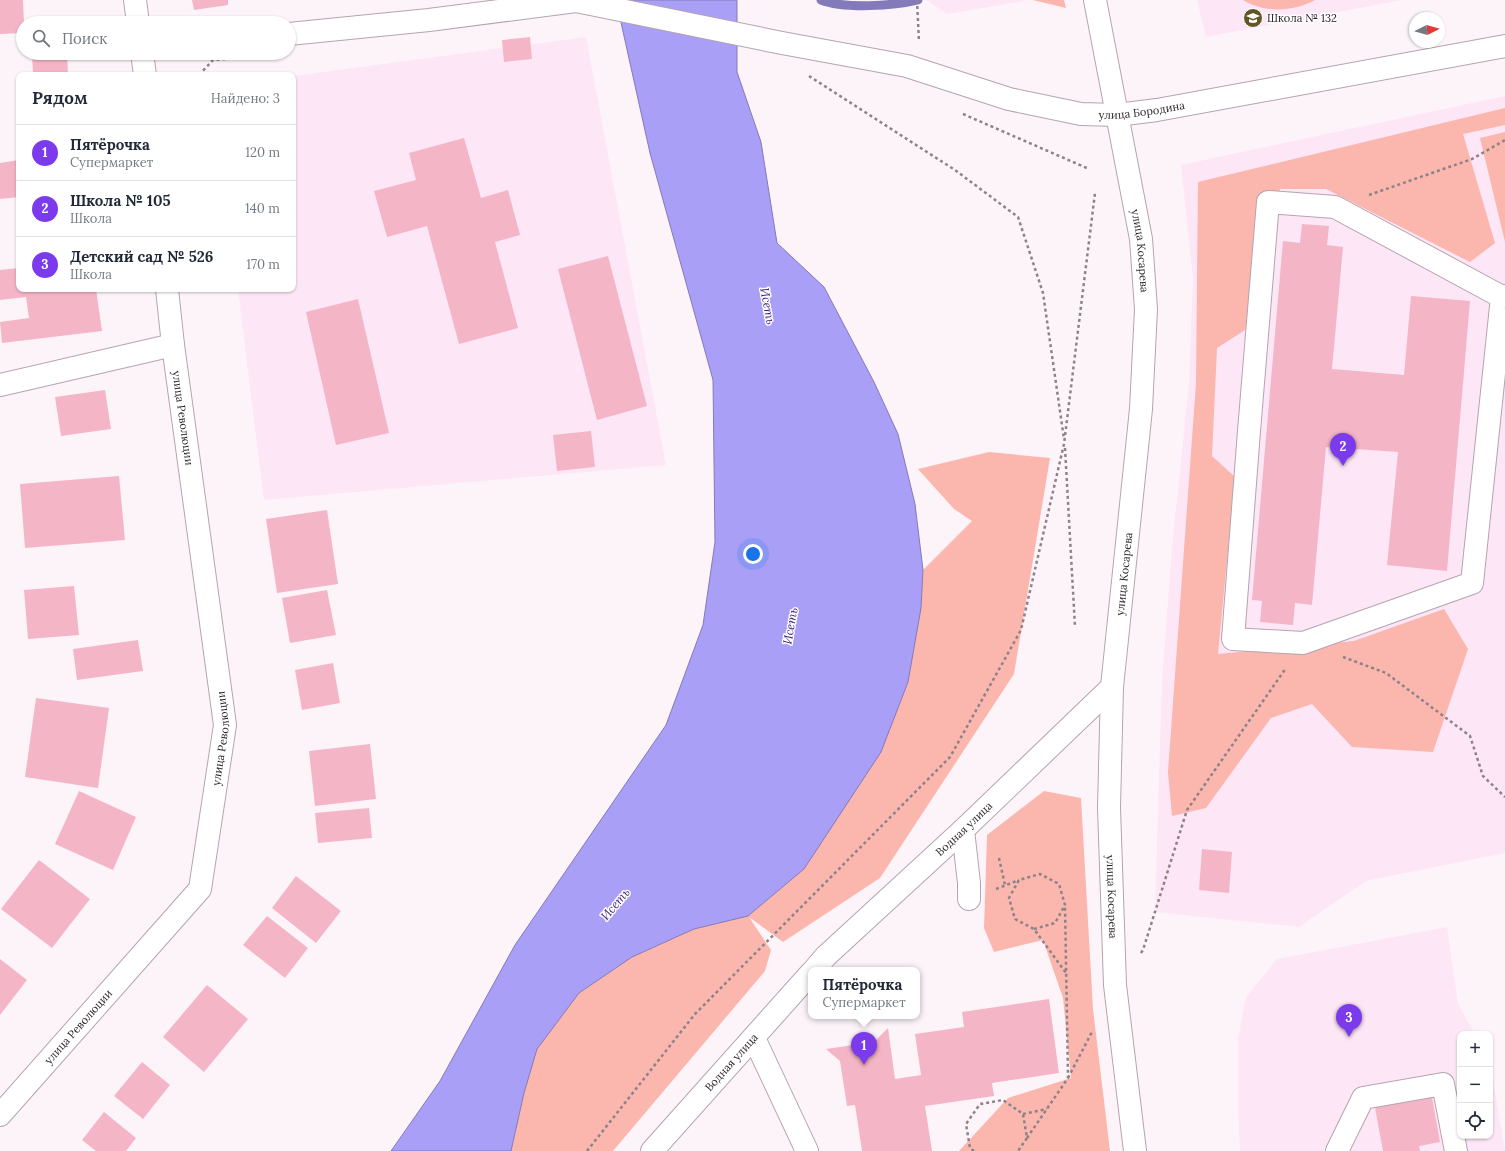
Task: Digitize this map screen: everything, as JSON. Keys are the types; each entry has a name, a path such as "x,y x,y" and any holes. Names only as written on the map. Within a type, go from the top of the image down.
{"street":[{"path":"135,0 137,16"},
{"name":"улица Косарева","path":"1095,0 1141,239 1146,309 1141,409 1112,687 1109,808 1115,985 1135,1151"},
{"name":"улица Бородина","path":"296,33 429,20 576,1 782,43 907,66 1009,99 1080,114 1118,115 1157,110 1505,46"},
{"path":"143,60 144,72"},
{"path":"1268,202 1335,207 1503,296 1472,583 1303,643 1233,639 1268,202"},
{"name":"улица Революции","path":"0,1114 200,889 224,725 173,345 167,292"},
{"path":"0,385 173,345"},
{"name":"Водная улица","path":"817,967 826,956 963,830 1112,687"},
{"path":"963,830 969,883 969,899"},
{"name":"Водная улица","path":"652,1151 808,976"},
{"path":"754,1038 807,1151"},
{"path":"1337,1151 1363,1098 1443,1084 1456,1151"}],"path":[{"path":"917,0 921,70"},
{"path":"814,76 807,74 955,170 1018,217 1043,293 1064,444 1075,627"},
{"path":"960,113 1089,170"},
{"path":"1335,207 1472,160 1505,140"},
{"path":"587,1151 695,1014 950,757 1021,630 1064,444 1095,192"},
{"path":"1115,985 1143,950 1187,810 1303,643 1386,673 1470,736 1483,776 1505,797"},
{"path":"999,858 1005,885"},
{"path":"1066,974 1034,929 1015,919 1009,898 1019,880 1040,874 1059,884 1065,905 1068,1078"},
{"path":"1034,929 1055,923 1065,905"},
{"path":"1018,1151 1068,1078 1094,1028"},
{"path":"974,1151 970,1148 966,1124 980,1104 1003,1100 1023,1114 1027,1138"},
{"path":"1023,1114 1047,1109"}],"shaded area":[{"path":"927,0 1029,0 947,14"},
{"path":"1033,0 1064,0 1066,8"},
{"name":"Школа № 132","path":"1197,0 1402,0 1206,37"},
{"path":"1243,0 1315,0 1288,9 1269,9"},
{"path":"586,37 666,465 264,500 238,292 296,292 296,76"},
{"path":"1505,96 1505,853 1366,881 1299,927 1155,912 1162,681 1172,547 1189,385 1193,278 1181,165"},
{"path":"1505,108 1505,125 1463,134 1495,243 1470,262 1326,189 1280,189 1245,330 1217,348 1212,456 1235,477 1218,654 1354,641 1444,609 1468,649 1433,752 1352,747 1312,704 1271,718 1206,808 1172,816 1168,772 1196,383 1198,182"},
{"path":"1505,132 1505,242 1480,138"},
{"path":"989,452 1050,458 1014,674 880,878 783,942 749,917 771,950 765,971 613,1151 511,1151 524,1093 537,1048 579,993 632,957 694,929 748,916 804,869 921,608 923,570 972,521 954,509 918,469"},
{"path":"1044,791 1081,798 1093,1009 1110,1151 959,1151 1008,1098 1071,1078 1063,998 1043,940 994,952 984,928 987,835"},
{"path":"1447,927 1458,1004 1473,1031 1457,1031 1457,1139 1493,1139 1493,1081 1505,1151 1240,1151 1238,1039 1246,997 1277,959"}],"water":[{"name":"Исеть","path":"616,0 737,0 737,72 761,142 777,243 824,287 874,382 898,434 915,504 923,570 921,608 908,682 881,752 804,869 748,916 694,929 632,957 579,993 537,1049 524,1093 511,1151 391,1151 440,1081 515,945 666,725 703,625 715,542 713,380 650,153"}],"building":[{"path":"0,0 23,0 24,16 16,16 16,33 0,34"},
{"path":"192,0 228,0 228,5 194,10"},
{"path":"530,37 532,59 504,62 502,40"},
{"path":"32,60 67,60 68,72 33,72"},
{"path":"464,138 481,198 508,190 520,235 495,242 518,328 459,344 427,226 387,237 374,191 416,180 409,153"},
{"path":"16,160 16,197 0,199 0,163"},
{"path":"1302,224 1329,226 1327,245 1343,247 1332,369 1404,375 1411,296 1470,301 1447,571 1387,565 1398,452 1326,447 1312,605 1295,603 1293,625 1260,622 1262,601 1252,600 1283,241 1300,243"},
{"path":"608,256 647,406 597,420 558,269"},
{"path":"16,268 16,292 96,292 102,331 2,343 0,322 29,318 26,297 0,300 0,270"},
{"path":"358,299 389,433 336,445 306,312"},
{"path":"105,390 111,429 61,436 55,397"},
{"path":"591,431 595,467 557,471 553,435"},
{"path":"119,476 125,540 25,548 20,484"},
{"path":"327,510 338,584 277,593 266,519"},
{"path":"74,586 79,635 28,639 24,590"},
{"path":"327,590 336,635 290,643 282,598"},
{"path":"138,640 143,671 77,680 73,649"},
{"path":"333,663 340,703 302,710 295,670"},
{"path":"36,698 109,708 98,788 25,777"},
{"path":"370,744 376,799 315,806 309,751"},
{"path":"79,791 136,817 113,870 55,844"},
{"path":"369,808 372,838 318,843 315,813"},
{"path":"1202,849 1232,852 1229,893 1199,890"},
{"path":"39,860 90,899 52,948 1,909"},
{"path":"296,876 341,911 316,943 272,908"},
{"path":"267,916 308,948 285,978 243,945"},
{"path":"0,959 27,980 0,1015"},
{"path":"207,985 248,1019 204,1072 163,1037"},
{"path":"1049,999 1059,1073 992,1083 994,1096 925,1106 932,1151 862,1151 855,1105 847,1106 840,1061 826,1049 874,1042 888,1028 895,1079 921,1075 915,1034 964,1027 962,1012"},
{"path":"142,1062 170,1085 143,1119 114,1096"},
{"path":"1431,1092 1440,1142 1419,1146 1420,1151 1383,1151 1374,1102"},
{"path":"104,1112 136,1138 126,1151 96,1151 82,1140"}],"waterway":[{"path":"821,0 842,5 855,6 896,4 918,0"}],"place":[{"name":"Школа № 132","path":"1253,18"},
{"name":"Школа № 105","path":"1343,466"},
{"name":"Детcкий сад № 526","path":"1349,1037"},
{"name":"Пятёрочка","path":"864,1065"}]}
